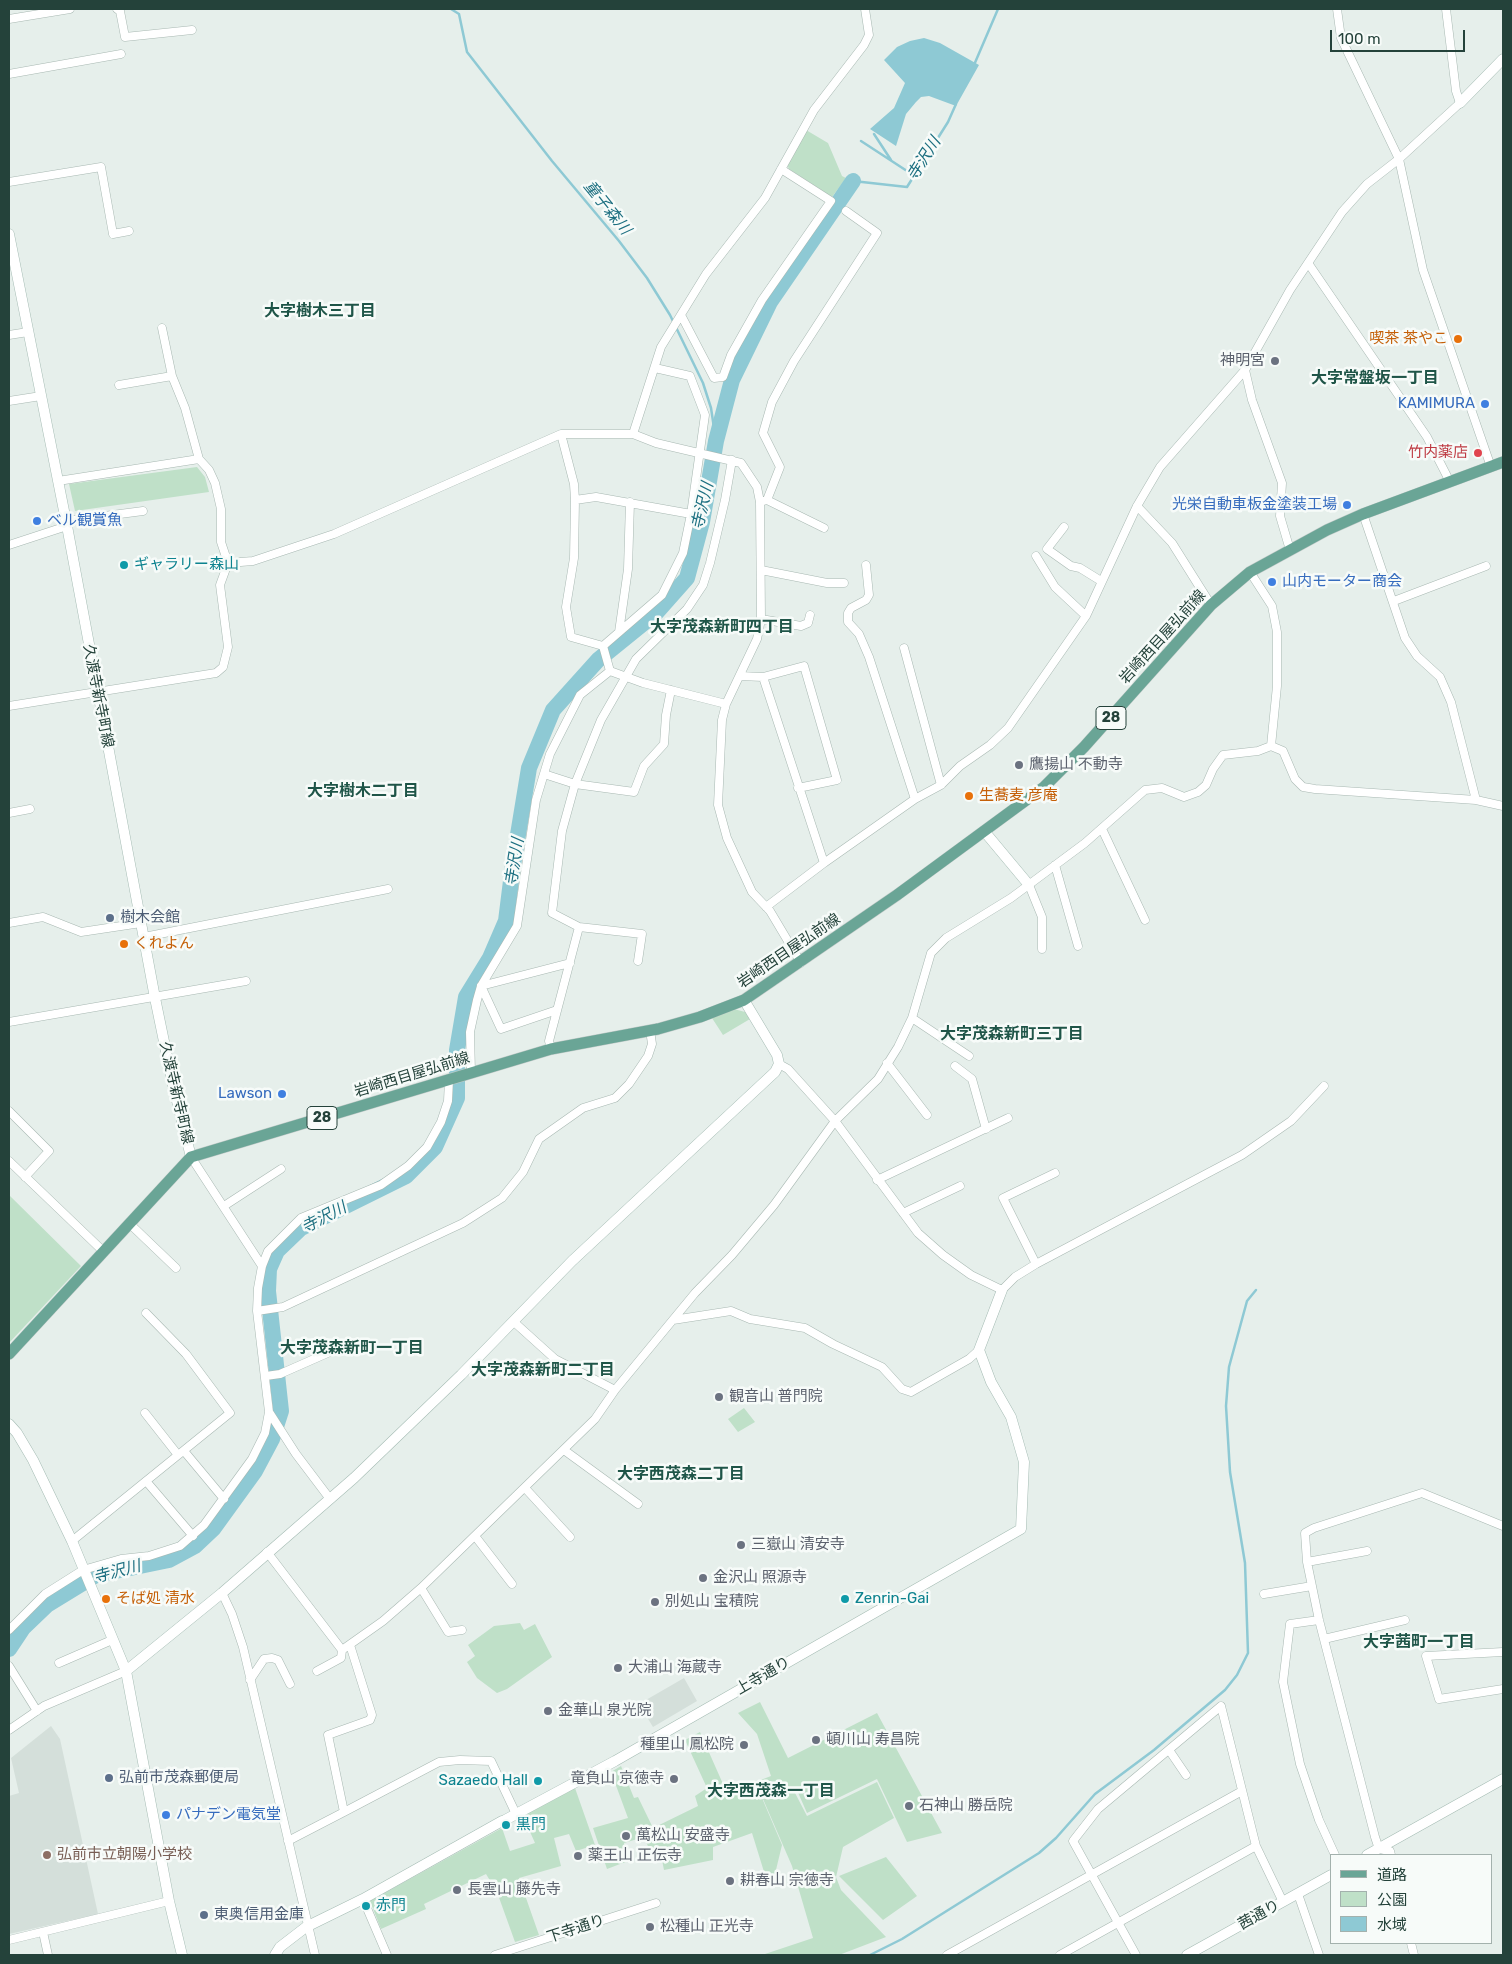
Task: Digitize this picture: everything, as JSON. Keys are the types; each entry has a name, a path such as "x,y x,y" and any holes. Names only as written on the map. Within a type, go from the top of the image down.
{"main road":[{"name":"岩崎西目屋弘前線","path":"191,1157 551,1049 650,1030 700,1017 744,1000 801,963 1044,787 1084,747 1211,605 1250,572 1364,514 1503,462"},
{"path":"9,1354 191,1157"}],"street":[{"path":"9,19 70,9"},
{"path":"117,9 120,11 125,37 192,30"},
{"path":"633,434 661,347 706,274 765,198 814,110 869,35 865,9"},
{"path":"1337,9 1340,38 1399,159 1423,270 1491,467"},
{"path":"1446,9 1456,91 1460,103"},
{"path":"9,74 121,54"},
{"path":"766,907 824,863 915,799 941,785 960,766 990,745 1008,728 1086,616 1137,506 1160,468 1245,370 1290,290 1342,212 1367,184 1399,159 1460,103 1503,59"},
{"path":"9,182 101,167 113,234 129,231"},
{"path":"680,317 714,378 723,377 731,355 762,300 831,201 782,169"},
{"path":"801,963 766,907 752,892 727,838 718,806 722,720 726,704 757,639 761,619 764,501 780,467 763,433 772,402 794,361 877,233 846,211"},
{"name":"久渡寺新寺町線","path":"9,234 13,274 28,332 58,481 155,998 173,1085 191,1157"},
{"path":"1308,263 1427,437 1450,482"},
{"path":"9,706 89,694 97,690 216,673 223,667 228,647 220,585 228,563 221,542 221,509 215,483 209,470 199,458 185,408 172,376 162,328"},
{"path":"9,335 28,332"},
{"path":"603,648 662,595 682,553 704,454 705,415 690,376 655,368"},
{"path":"1245,370 1252,400 1282,483 1280,516 1290,550"},
{"path":"119,385 172,376"},
{"path":"9,401 41,396"},
{"path":"228,563 254,561 334,534 561,434 633,434 656,443 741,463 764,501 824,528"},
{"path":"561,434 574,484 575,500 574,558 566,607 571,637 603,648"},
{"path":"58,481 199,458"},
{"path":"638,961 642,934 579,928 552,913 562,831 575,784 602,720 636,659 688,609 703,585 725,500 729,459"},
{"path":"575,500 596,497 691,514"},
{"path":"619,632 628,570 630,502"},
{"path":"1137,506 1172,543 1211,605"},
{"path":"9,545 66,523 143,511"},
{"path":"1364,514 1405,638 1416,656 1440,677 1451,702 1476,800"},
{"path":"1064,527 1047,549 1071,566 1080,568 1101,581"},
{"path":"1036,556 1055,587 1086,616"},
{"path":"866,565 869,595 866,600 851,608 848,613 848,622 859,634 869,657 915,799"},
{"path":"1394,601 1486,566"},
{"path":"761,570 827,583 844,583"},
{"path":"1250,572 1272,606 1277,632 1277,686 1271,746"},
{"path":"761,619 801,626 808,623 810,615"},
{"path":"603,648 610,669 626,678 726,704"},
{"path":"904,648 941,785"},
{"path":"740,676 763,677 804,666 837,780 798,788"},
{"path":"469,1073 470,1032 481,986 517,926 536,800 550,754 580,695 610,669"},
{"path":"763,677 824,863"},
{"path":"544,774 575,784 634,792 644,766 664,744 671,690"},
{"path":"342,1650 383,1621 421,1588 595,1419 615,1390 695,1293 732,1255 774,1205 835,1121 878,1079 898,1047 912,1018 926,964 936,946 1012,898 1102,829 1145,790 1162,788 1184,797 1194,794 1206,785 1212,769 1223,755 1258,751 1271,746 1283,751 1295,779 1303,786 1476,800 1503,806"},
{"path":"9,813 30,809"},
{"path":"1102,829 1145,920"},
{"path":"984,831 1029,885 1042,917 1042,949"},
{"path":"1055,865 1078,946"},
{"path":"144,937 388,889"},
{"path":"9,922 43,917 81,932 141,923"},
{"path":"551,1049 549,1041 579,928"},
{"path":"481,986 570,964"},
{"path":"9,1022 246,981"},
{"path":"481,986 502,1029 557,1010"},
{"path":"9,1730 37,1711 126,1671 222,1593 362,1471 514,1322 572,1261 775,1072 779,1064 778,1055 744,1000"},
{"path":"912,1018 970,1056"},
{"path":"259,1311 283,1307 462,1223 502,1198 523,1172 539,1139 583,1108 615,1098 629,1084 648,1056 652,1044 650,1030"},
{"path":"888,1063 928,1115"},
{"path":"779,1064 788,1069 835,1121 866,1160 877,1180 918,1232 971,1275 1002,1290"},
{"path":"955,1066 972,1079 986,1129"},
{"path":"9,1630 45,1594 84,1572 120,1559 148,1556 180,1546 193,1536 224,1499 252,1459 265,1433 269,1412 258,1288 262,1266 268,1251 301,1218 381,1185 408,1166 427,1147 441,1122 448,1101 451,1079"},
{"path":"673,1320 731,1311 750,1319 804,1328 882,1367 902,1389 911,1392 969,1359 979,1350 1002,1290 1015,1277 1036,1264 1242,1156 1291,1121 1324,1086"},
{"path":"9,1111 49,1151 25,1177"},
{"path":"877,1180 1008,1118"},
{"path":"191,1157 262,1266"},
{"path":"9,1161 104,1252"},
{"path":"224,1206 281,1169"},
{"path":"1036,1264 1003,1198 1055,1172"},
{"path":"903,1213 960,1186"},
{"path":"130,1224 176,1268"},
{"path":"72,1541 230,1414 186,1354 146,1312"},
{"path":"514,1322 555,1358 615,1390"},
{"path":"266,1376 280,1374 339,1348"},
{"name":"上寺通り","path":"274,1955 280,1946 306,1927 363,1899 615,1761 1021,1529 1024,1462 1022,1453 1011,1417 991,1382 979,1350"},
{"path":"269,1412 281,1432 330,1498"},
{"path":"145,1413 224,1499"},
{"path":"9,1424 17,1433 33,1460 72,1541 126,1671 169,1902 182,1955"},
{"path":"564,1450 638,1504"},
{"path":"146,1481 193,1536"},
{"path":"525,1488 570,1537"},
{"path":"1379,1848 1319,1620 1307,1562 1306,1533 1314,1528 1422,1494 1503,1526"},
{"path":"475,1536 512,1584"},
{"path":"1307,1562 1367,1551"},
{"path":"267,1552 342,1650 341,1658 317,1672"},
{"path":"1264,1594 1312,1586"},
{"path":"421,1588 448,1632 462,1630"},
{"path":"222,1593 235,1622 250,1680 306,1927 315,1955"},
{"path":"1319,1620 1290,1624 1283,1682 1300,1764 1319,1820 1336,1854"},
{"path":"1324,1639 1405,1620"},
{"path":"59,1663 112,1640"},
{"path":"344,1812 328,1735 370,1720 372,1715 350,1645"},
{"path":"1503,1652 1426,1656 1438,1699 1503,1689"},
{"path":"250,1680 264,1659 272,1658 278,1660 290,1684"},
{"path":"9,1666 37,1711"},
{"path":"1136,1955 1073,1841 1098,1809 1221,1706 1256,1846 1283,1902"},
{"path":"1169,1750 1186,1775"},
{"path":"288,1841 439,1762 492,1761 516,1814"},
{"path":"1369,1854 1503,1779"},
{"path":"950,1954 1242,1791"},
{"path":"1060,1955 1256,1846"},
{"path":"1379,1848 1390,1851 1391,1854"},
{"name":"茜通り","path":"1187,1955 1330,1876"},
{"path":"1298,1894 1316,1954"},
{"path":"363,1899 387,1955"},
{"path":"9,1940 169,1902"},
{"name":"下寺通り","path":"495,1955 656,1903"},
{"path":"43,1932 48,1955"}],"shaded area":[{"path":"684,1678 697,1701 653,1727 639,1704"},
{"name":"弘前市立朝陽小学校","path":"51,1726 60,1739 98,1914 9,1934 9,1796 19,1793 11,1758"}],"green space":[{"path":"806,130 828,143 842,176 846,178 832,197 789,169 787,164"},
{"path":"197,467 205,477 209,492 75,511 69,484"},
{"path":"734,1009 745,1012 750,1019 723,1035 712,1018"},
{"path":"9,1195 81,1266 9,1343"},
{"path":"744,1408 755,1422 738,1432 728,1419"},
{"path":"520,1623 524,1630 535,1624 552,1657 507,1689 497,1693 477,1678 467,1662 475,1656 468,1645 494,1626"},
{"path":"760,1702 788,1758 877,1713 942,1833 907,1842 877,1779 807,1813 796,1788 762,1798 782,1845 775,1874 765,1875 752,1833 713,1847 713,1860 664,1870 661,1855 653,1858 644,1837 624,1843 628,1861 607,1869 593,1828 628,1818 611,1772 621,1766 634,1798 638,1797 653,1828 698,1806 695,1796 707,1788 685,1740 700,1732 727,1793 771,1776 757,1734 738,1713"},
{"path":"877,1782 894,1818 843,1847 836,1877 841,1890 886,1937 839,1955 762,1955 813,1938 792,1866 763,1799 794,1791 807,1816"},
{"path":"575,1788 595,1845 576,1851 569,1834 554,1838 561,1866 519,1878 539,1935 515,1942 497,1892 486,1874 424,1904 426,1909 381,1929 370,1901 502,1828 510,1851 535,1843 523,1816"},
{"path":"886,1857 917,1896 883,1920 839,1876"}],"water":[{"path":"924,38 940,43 979,65 956,106 929,96 921,97 906,114 896,146 870,129 894,108 905,83 884,60 897,47 910,41"}],"waterway":[{"name":"童子森川","path":"451,9 459,14 467,52 552,161 619,241 647,278 670,315 703,383 711,408 716,441"},
{"name":"寺沢川","path":"974,65 998,9"},
{"name":"寺沢川","path":"853,181 907,187 948,122 956,104"},
{"path":"874,134 891,160"},
{"path":"861,141 907,171"},
{"name":"寺沢川","path":"9,1649 23,1628 47,1605 96,1575 169,1560 195,1546 213,1529 255,1471 272,1439 281,1411 268,1291 269,1269 277,1251 301,1228 406,1176 435,1147 457,1098 457,1050 466,997 490,958 506,921 529,768 553,710 598,660 656,613 687,578 702,522 716,441 732,380 770,302 853,181"},
{"path":"870,1955 902,1939 1039,1853 1056,1838 1095,1794 1154,1750 1225,1690 1237,1675 1248,1653 1245,1563 1230,1472 1226,1406 1229,1367 1247,1301 1256,1290"}],"place":[{"name":"喫茶 茶やこ","path":"1458,339"},
{"name":"神明宮","path":"1275,361"},
{"name":"KAMIMURA","path":"1485,404"},
{"name":"竹内薬店","path":"1478,453"},
{"name":"光栄自動車板金塗装工場","path":"1347,505"},
{"name":"ベル観賞魚","path":"37,521"},
{"name":"ギャラリー森山","path":"124,565"},
{"name":"山内モーター商会","path":"1272,582"},
{"name":"鷹揚山 不動寺","path":"1019,765"},
{"name":"生蕎麦 彦庵","path":"969,796"},
{"name":"樹木会館","path":"110,918"},
{"name":"くれよん","path":"124,944"},
{"name":"Lawson","path":"282,1094"},
{"name":"観音山 普門院","path":"719,1397"},
{"name":"三嶽山 清安寺","path":"741,1545"},
{"name":"金沢山 照源寺","path":"703,1578"},
{"name":"そば処 清水","path":"106,1599"},
{"name":"Zenrin-Gai","path":"845,1599"},
{"name":"別処山 宝積院","path":"655,1602"},
{"name":"大浦山 海蔵寺","path":"618,1668"},
{"name":"金華山 泉光院","path":"548,1711"},
{"name":"頓川山 寿昌院","path":"816,1740"},
{"name":"種里山 鳳松院","path":"744,1745"},
{"name":"弘前市茂森郵便局","path":"109,1778"},
{"name":"竜負山 京徳寺","path":"674,1779"},
{"name":"Sazaedo Hall","path":"538,1781"},
{"name":"石神山 勝岳院","path":"909,1806"},
{"name":"パナデン電気堂","path":"166,1815"},
{"name":"黒門","path":"506,1825"},
{"name":"萬松山 安盛寺","path":"626,1836"},
{"name":"弘前市立朝陽小学校","path":"47,1855"},
{"name":"薬王山 正伝寺","path":"578,1856"},
{"name":"耕春山 宗徳寺","path":"730,1881"},
{"name":"長雲山 藤先寺","path":"457,1890"},
{"name":"赤門","path":"366,1906"},
{"name":"東奥信用金庫","path":"204,1915"},
{"name":"松種山 正光寺","path":"650,1927"}],"district":[{"name":"大字樹木三丁目","path":"320,311"},
{"name":"大字常盤坂一丁目","path":"1375,378"},
{"name":"大字茂森新町四丁目","path":"722,627"},
{"name":"大字樹木二丁目","path":"363,791"},
{"name":"大字茂森新町三丁目","path":"1012,1034"},
{"name":"大字茂森新町一丁目","path":"352,1348"},
{"name":"大字茂森新町二丁目","path":"543,1370"},
{"name":"大字西茂森二丁目","path":"681,1474"},
{"name":"大字茜町一丁目","path":"1419,1642"},
{"name":"大字西茂森一丁目","path":"771,1791"}]}
